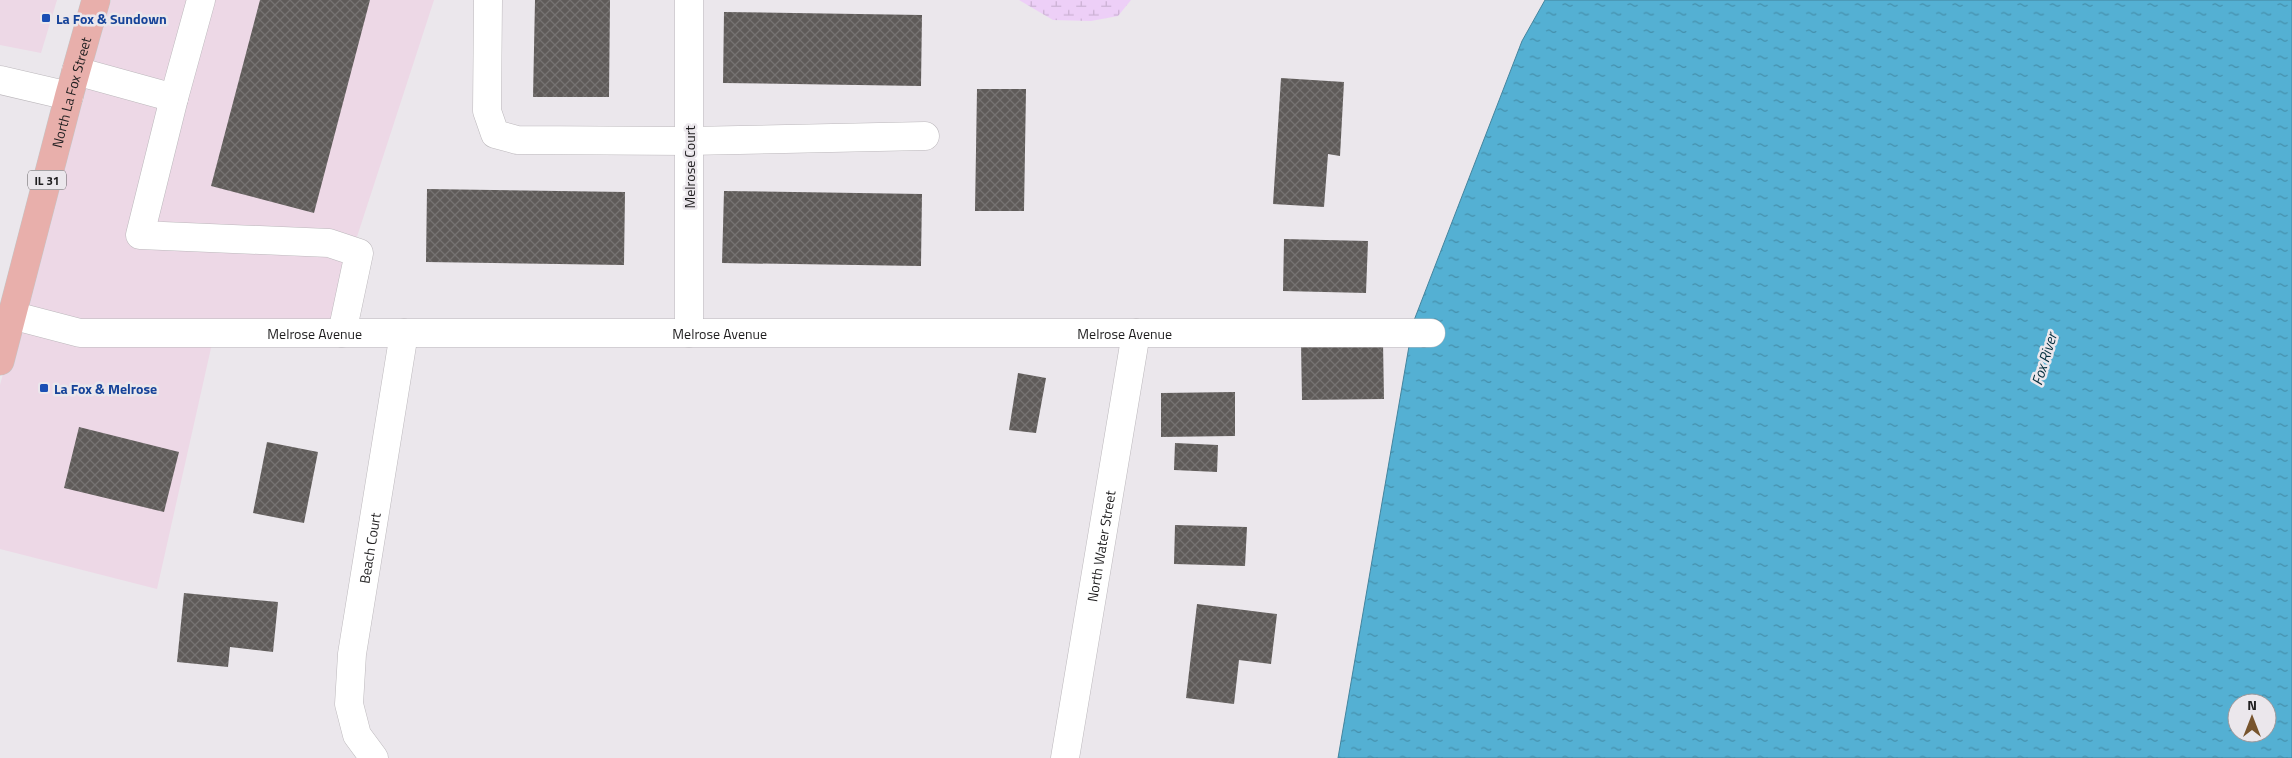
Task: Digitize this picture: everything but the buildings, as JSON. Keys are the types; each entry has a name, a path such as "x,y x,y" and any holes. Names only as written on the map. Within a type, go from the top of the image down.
{"main road":[{"name":"North La Fox Street","path":"0,360 72,83 96,0"}],"street":[{"path":"201,0 174,98 140,235 329,243 359,253 342,333"},
{"path":"488,0 487,111 495,134 517,140 689,141 925,136"},
{"name":"Melrose Court","path":"689,0 689,333"},
{"path":"0,80 72,83 174,98"},
{"name":"Melrose Avenue","path":"11,314 80,333 1431,333"},
{"name":"Beach Court","path":"374,758 357,736 349,704 352,654 404,333"},
{"name":"North Water Street","path":"1065,758 1136,333"}],"shaded area":[{"path":"0,0 57,0 41,53 0,45"},
{"path":"111,0 434,0 328,326 79,323 21,310"},
{"path":"17,322 213,339 157,589 0,549 0,385"}],"green space":[{"path":"1019,0 1131,0 1118,16 1091,21 1053,20"}],"water":[{"name":"Fox River","path":"1545,0 2292,0 2292,758 1338,758 1413,323 1522,41"}],"place":[{"name":"La Fox & Sundown","path":"46,18"},
{"name":"La Fox & Melrose","path":"44,388"}]}
